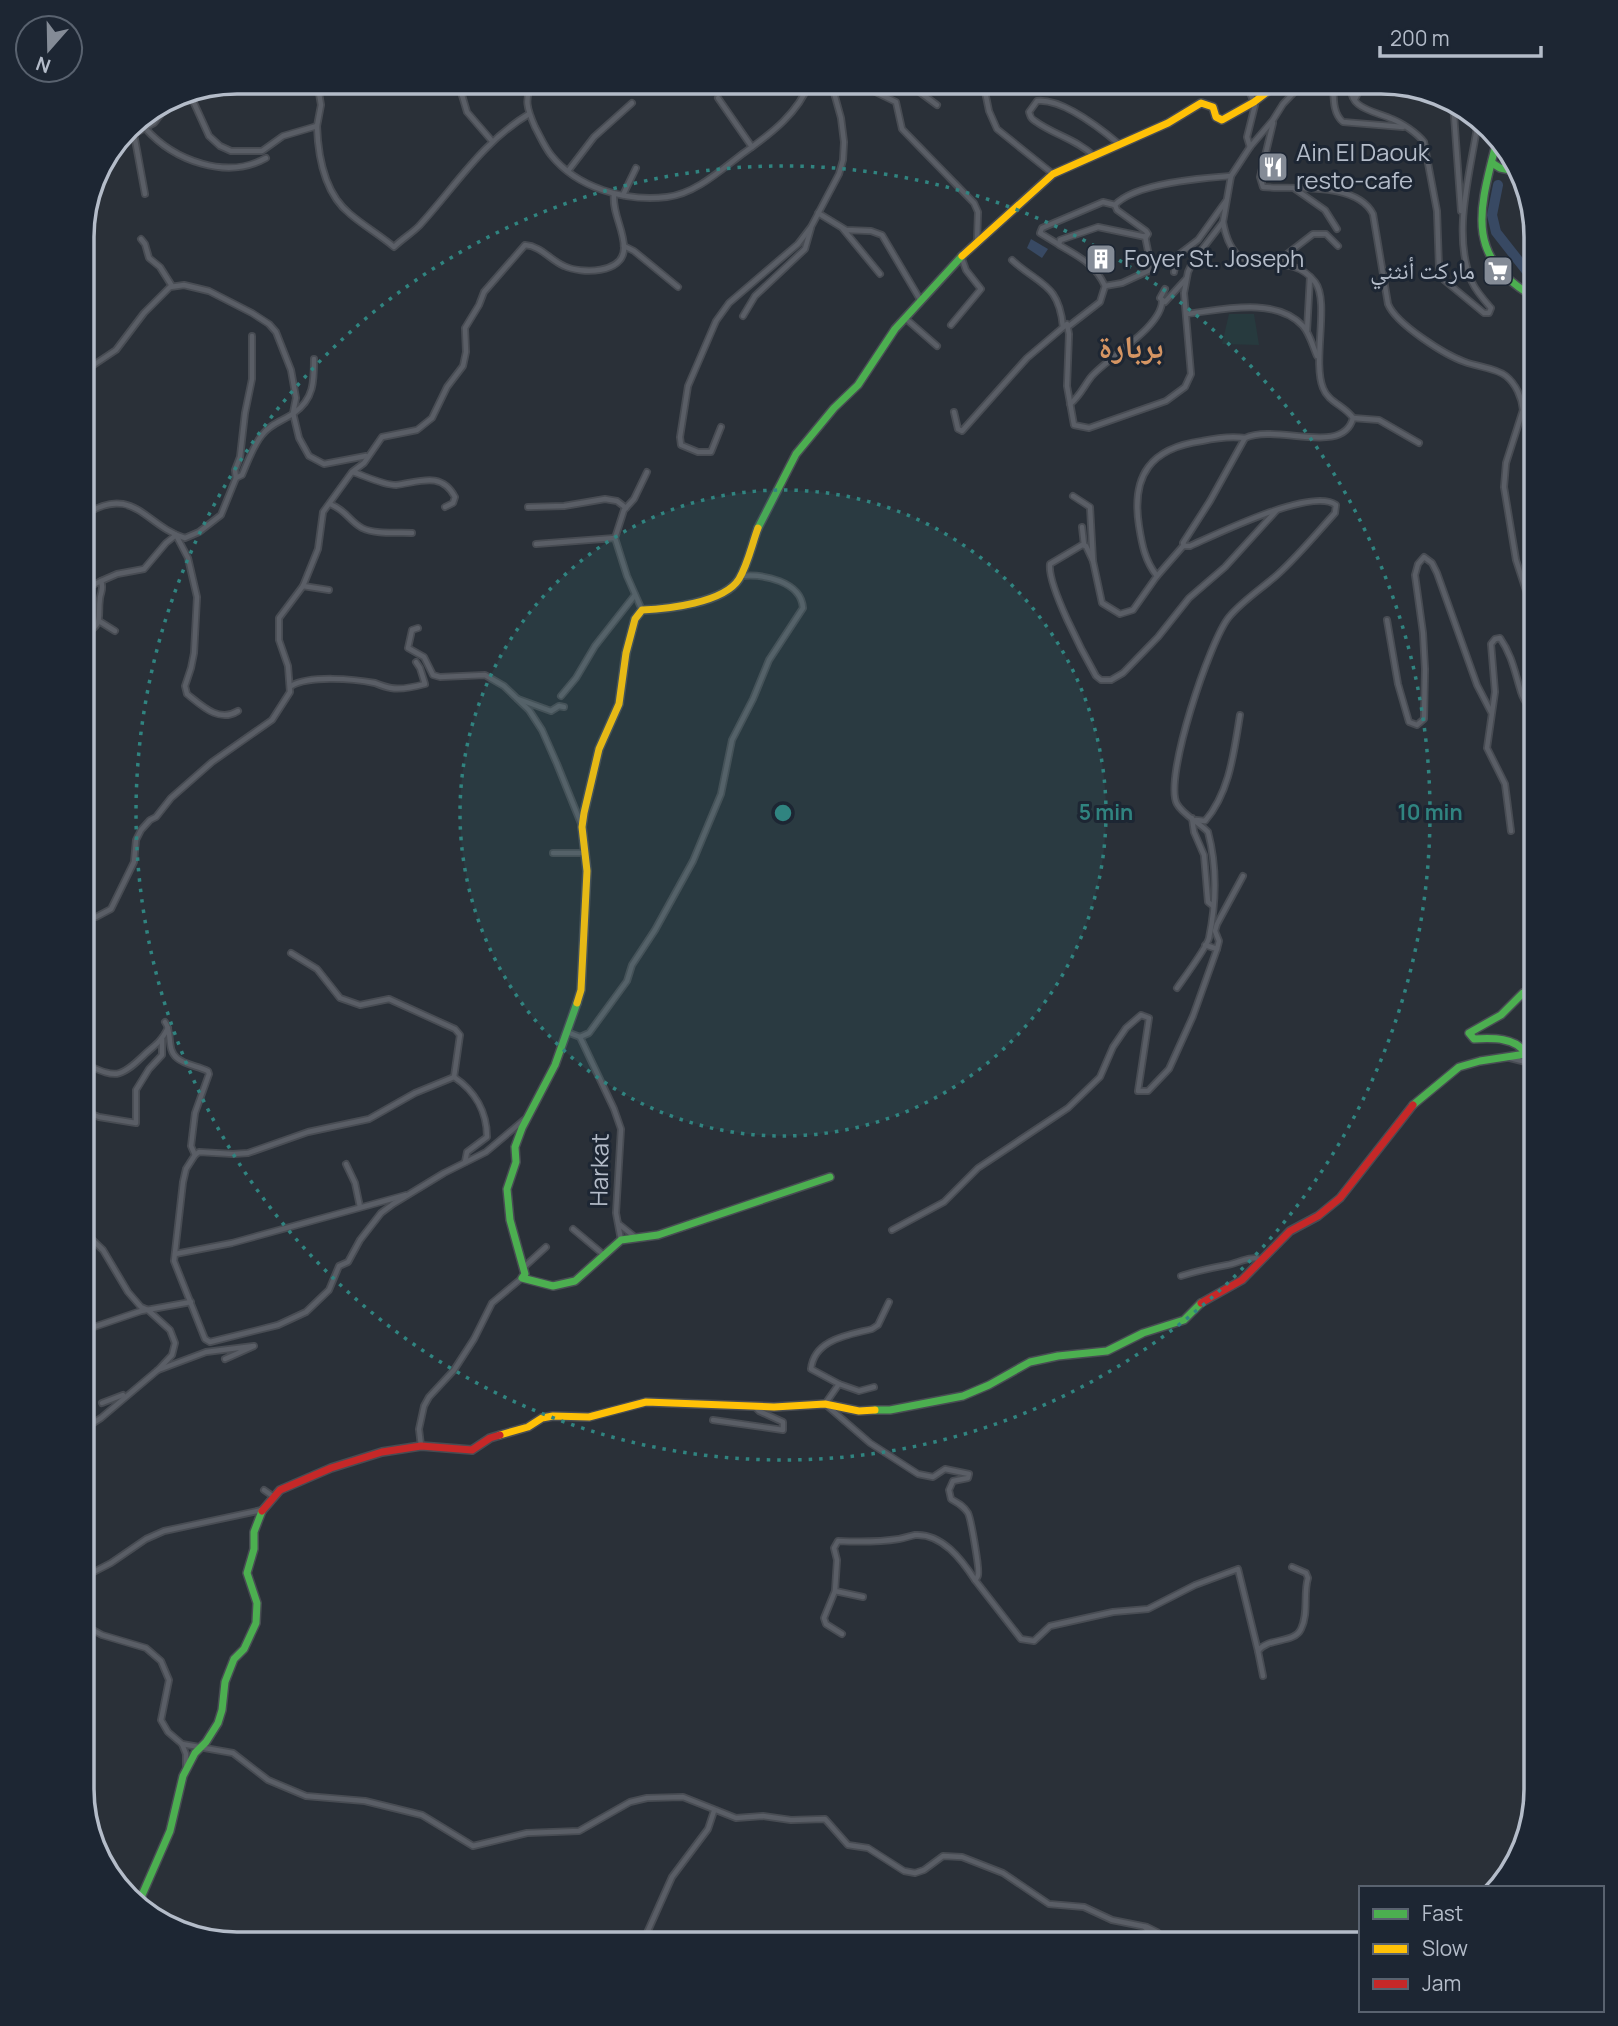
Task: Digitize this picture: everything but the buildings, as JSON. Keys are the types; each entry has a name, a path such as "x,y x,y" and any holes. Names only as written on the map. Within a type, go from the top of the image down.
{"street":[{"path":"318,94 321,100 317,125 319,155 336,198 350,214 394,247 421,224 472,161 492,141 508,126 529,114"},
{"path":"463,94 467,112 492,141"},
{"path":"528,94 529,114 547,149 568,171 614,194 659,198 675,196 709,179 783,123 803,94"},
{"path":"743,316 755,296 805,249 811,227 839,174 844,153 841,118 834,95"},
{"path":"881,95 896,102 902,129 974,203 978,212 977,243"},
{"path":"923,95 937,105"},
{"path":"986,95 997,129 1053,174"},
{"path":"1250,147 1247,137 1254,102 1251,95"},
{"path":"642,610 671,609 703,601 738,581 761,521 788,466 834,408 858,385 905,318 961,256 1053,174 1179,117 1201,103 1213,107 1216,117 1222,120 1263,95"},
{"path":"1292,95 1250,147 1231,176 1223,222 1229,245 1235,255 1244,261 1302,270 1318,288 1321,302 1318,360"},
{"path":"1334,95 1337,117 1343,122 1404,127"},
{"path":"1353,95 1362,108 1395,120 1424,142 1435,194 1439,268 1444,280 1484,313 1489,313 1490,309 1473,284 1465,261 1454,115"},
{"path":"1354,100 1357,95"},
{"path":"718,98 752,148"},
{"path":"193,101 209,136 231,151 262,151 283,136 317,125"},
{"path":"1094,156 1075,141 1034,121 1029,112 1037,101 1055,104 1094,124 1119,144"},
{"path":"568,171 594,137 632,103"},
{"path":"1273,120 1260,177 1263,187 1329,190 1350,195 1365,204 1373,214 1388,304 1396,316 1445,353 1504,374 1513,383 1522,401 1522,410 1506,463 1504,487 1516,560 1524,584"},
{"path":"145,128 156,139 178,153 210,165 229,169 266,158"},
{"path":"1461,216 1476,131"},
{"path":"135,138 145,194"},
{"path":"1494,152 1480,212 1483,239 1495,266 1524,292"},
{"path":"1492,163 1506,169"},
{"path":"623,195 636,168"},
{"path":"1115,205 1126,197 1179,181 1231,176"},
{"path":"1293,188 1325,210 1337,229"},
{"path":"95,916 102,916 111,909 134,862 136,840 141,830 171,798 212,762 272,720 290,692 288,666 277,625 281,613 303,586 317,549 323,512 352,472 364,463 382,436 413,431 432,418 447,387 462,369 466,352 465,328 484,292 526,245 535,247 564,267 587,270 605,269 615,265 623,255 624,246 613,204 614,194"},
{"path":"1174,272 1178,257 1198,240 1226,200"},
{"path":"954,412 958,429 964,430 1027,358 1100,302 1105,286 1095,270 1085,259 1040,233 1042,228 1103,202 1115,205"},
{"path":"1105,286 1122,283 1148,271 1150,261 1145,236 1148,234 1117,210 1115,205"},
{"path":"818,213 842,228 882,235 922,301"},
{"path":"1012,260 1053,291 1066,327 1067,386 1074,425 1089,428 1155,405 1178,394 1185,387 1191,374 1184,293 1186,279 1193,261 1223,222"},
{"path":"721,426 711,452 698,452 681,445 688,386 716,321 729,303 788,253 811,227"},
{"path":"1058,244 1063,239 1097,227 1145,236"},
{"path":"842,228 880,274"},
{"path":"1261,263 1282,258 1313,234 1326,234 1338,246"},
{"path":"141,239 149,258 160,267 172,286"},
{"path":"624,246 678,287"},
{"path":"951,324 981,289 966,270 961,256"},
{"path":"1307,332 1310,277"},
{"path":"1162,301 1167,300 1186,279"},
{"path":"95,364 116,350 144,313 172,286 184,285 208,291 269,324 280,339 291,370 296,398 293,413 304,450 318,463 333,463 367,456"},
{"path":"1070,404 1090,379 1121,354 1162,310 1160,299 1165,289"},
{"path":"1186,314 1263,308 1291,317 1307,332 1318,360 1324,390 1353,418 1379,420 1419,443"},
{"path":"905,318 936,346"},
{"path":"95,510 102,507 131,505 176,536 185,538 191,537 217,519 236,478 234,470 240,457 244,413 252,379 252,336"},
{"path":"236,478 242,475 262,435 279,419 293,413 308,399 313,389 314,359"},
{"path":"1157,576 1145,556 1138,515 1138,488 1154,460 1177,445 1220,438 1245,438 1254,434 1279,433 1332,438 1350,428 1353,418"},
{"path":"1073,496 1090,507 1093,561 1102,603 1120,614 1133,610 1157,576 1184,545 1183,542 1210,501 1245,438"},
{"path":"352,472 396,485 420,479 437,482 448,487 454,495 453,503 445,507"},
{"path":"642,610 615,538 626,508 634,499 647,472"},
{"path":"528,507 564,506 605,499 617,501 626,508"},
{"path":"1177,988 1209,941 1214,908 1215,860 1208,832 1176,803 1180,749 1204,668 1229,617 1291,562 1336,510 1336,505 1311,500 1279,508 1190,546 1184,545"},
{"path":"330,504 341,508 366,529 412,533"},
{"path":"1084,545 1051,562 1049,571 1079,644 1096,676 1101,680 1111,680 1129,667 1189,598 1225,567 1279,508"},
{"path":"1082,527 1084,545 1093,561"},
{"path":"95,585 117,574 144,569 166,543 176,536"},
{"path":"176,536 188,558 197,597 194,653 185,686 187,694 222,716 238,711"},
{"path":"536,544 615,538"},
{"path":"1387,620 1405,709 1409,722 1418,725 1423,719 1425,669 1415,575 1418,564 1424,557 1432,563 1437,573 1476,685 1491,712"},
{"path":"567,1032 580,1037 589,1032 627,981 632,965 655,930 693,861 721,794 732,740 769,660 803,608 801,599 788,586 762,575 741,576"},
{"path":"95,628 99,621 103,589 101,582"},
{"path":"303,586 329,590"},
{"path":"561,696 576,678 595,646 635,595"},
{"path":"582,827 596,762 619,704 626,653 635,619 642,610"},
{"path":"99,621 115,631"},
{"path":"418,628 412,631 408,648 424,657 433,676 485,675 498,681 533,716 542,730 582,827 587,871 583,981 549,1077 514,1147 518,1153 507,1191 525,1274 492,1303 474,1339 454,1370 429,1397 419,1429 421,1446"},
{"path":"1511,831 1505,784 1487,748 1495,692 1491,644 1495,639 1500,638 1509,651 1524,697"},
{"path":"291,687 304,680 365,682 393,688 419,686 425,684 416,662"},
{"path":"517,699 522,698 551,710 564,707"},
{"path":"1194,819 1205,821 1214,810 1231,769 1240,715"},
{"path":"1194,819 1194,832 1204,855 1208,902 1214,908"},
{"path":"553,853 585,853"},
{"path":"892,1230 944,1202 978,1168 1068,1108 1100,1077 1113,1047 1126,1028 1141,1015 1149,1018 1138,1091 1148,1091 1169,1069 1193,1016 1217,949 1217,924 1243,876"},
{"path":"1205,945 1217,949"},
{"path":"291,953 317,969 340,998 360,1005 389,999 455,1029 460,1035 454,1077"},
{"path":"1524,992 1501,1014 1469,1033 1474,1039 1499,1038 1524,1049"},
{"path":"164,1022 169,1027 172,1053 178,1060 208,1071 209,1074 195,1113 191,1141 194,1155"},
{"path":"94,1067 113,1074 128,1071 162,1039 169,1027"},
{"name":"Harkat","path":"580,1037 621,1129 616,1213 621,1240"},
{"path":"94,1116 136,1123 136,1090 162,1055 162,1039"},
{"path":"186,1769 220,1717 225,1682 232,1663 244,1649 257,1619 257,1603 247,1573 254,1549 254,1532 262,1510 286,1487 331,1468 382,1452 421,1446 472,1450 490,1438 528,1427 542,1418 553,1416 589,1417 646,1402 707,1406 825,1404 868,1412 937,1402 989,1385 1030,1362 1107,1351 1143,1333 1184,1320 1202,1302 1242,1280 1290,1231 1318,1216 1340,1198 1412,1106 1434,1084 1459,1068 1480,1061 1524,1056"},
{"path":"1505,1057 1524,1060"},
{"path":"454,1077 415,1093 369,1119 308,1132 248,1153 199,1152 194,1155 186,1169 183,1182 174,1254 177,1275 205,1339 210,1342 263,1329 300,1316 315,1305 328,1290 339,1266 348,1262 360,1240 382,1213 465,1161 486,1152 528,1116"},
{"path":"454,1077 476,1098 487,1126 487,1137 467,1152 465,1161"},
{"path":"346,1164 355,1183 360,1208"},
{"path":"522,1278 552,1286 575,1281 621,1240 658,1235 830,1177"},
{"path":"174,1254 232,1242 410,1194"},
{"path":"619,1225 637,1238"},
{"path":"573,1228 604,1255"},
{"path":"94,1242 103,1250 128,1292 141,1307 170,1330 175,1340 172,1355 94,1422"},
{"path":"523,1268 546,1247"},
{"path":"1181,1276 1247,1258 1261,1259"},
{"path":"94,1327 148,1310 191,1302"},
{"path":"874,1387 859,1391 811,1369 815,1357 832,1340 878,1325 889,1302"},
{"path":"157,1370 206,1352 254,1346 225,1359"},
{"path":"825,1404 839,1384"},
{"path":"102,1403 130,1391"},
{"path":"825,1404 870,1443 918,1474 933,1477 945,1469 968,1474 968,1478 953,1481 949,1490 951,1499 966,1509 972,1522 975,1560 978,1566 975,1580"},
{"path":"713,1420 783,1430 783,1422 759,1411 754,1405"},
{"path":"264,1490 274,1497"},
{"path":"94,1572 146,1539 164,1531 262,1510"},
{"path":"842,1634 826,1624 824,1618 835,1591 838,1560 834,1548 838,1541 928,1536 949,1548 1019,1638 1029,1642 1034,1641 1050,1626 1113,1612 1149,1609 1195,1585 1238,1569 1263,1676"},
{"path":"1258,1651 1262,1645 1297,1634 1302,1628 1308,1578 1306,1573 1292,1567"},
{"path":"835,1591 863,1598"},
{"path":"94,1631 146,1648 161,1661 169,1680 162,1720 168,1732 182,1744 186,1754 186,1769 170,1831 142,1895"},
{"path":"182,1744 233,1753 273,1783 306,1796 365,1801 422,1815 473,1846 527,1833 579,1831 630,1802 647,1798 682,1797 714,1811 741,1818 763,1816 791,1820 825,1819 848,1845 868,1848 904,1871 915,1873 925,1870 943,1856 962,1857 1003,1873 1049,1904 1084,1907 1112,1920 1157,1932"},
{"path":"647,1932 672,1877 708,1829 714,1811"},
{"path":"1145,1927 1149,1932"}],"green space":[{"path":"1229,314 1254,314 1259,345 1222,344"}],"water":[{"path":"1031,239 1048,249 1042,258 1027,248"}],"waterway":[{"path":"1498,185 1492,215 1496,232 1524,268"}],"traffic: fast":[{"path":"1494,152 1482,209 1482,229 1496,266 1524,290"},
{"path":"1492,163 1506,169"},
{"path":"758,528 796,454 834,408 858,385 895,329 962,256"},
{"path":"1524,992 1501,1015 1469,1033 1474,1039 1510,1042 1524,1051"},
{"path":"577,1003 555,1065 515,1147 516,1162 507,1189 510,1220 525,1274 522,1278 553,1286 575,1281 621,1240 658,1235 830,1177"},
{"path":"1413,1105 1459,1067 1524,1054"},
{"path":"875,1410 890,1410 963,1396 1030,1362 1107,1351 1143,1333 1184,1320 1201,1303"},
{"path":"142,1895 170,1831 183,1776 195,1753 218,1723 225,1682 234,1659 244,1649 256,1623 257,1603 247,1573 254,1549 254,1532 262,1511"}],"traffic: slow":[{"path":"962,256 1053,174 1168,123 1201,103 1213,107 1216,117 1222,120 1263,95"},
{"path":"577,1003 581,990 587,871 582,827 584,813 599,749 619,704 626,653 635,619 642,610 694,603 721,594 732,587 742,573 758,528"},
{"path":"500,1435 528,1427 542,1418 589,1417 646,1402 774,1407 825,1404 859,1411 875,1410"}],"traffic: jam":[{"path":"1201,1303 1242,1280 1290,1231 1318,1216 1340,1198 1413,1105"},
{"path":"262,1511 280,1490 331,1468 382,1452 421,1446 472,1450 500,1435"}],"place":[{"name":"Ain El Daouk resto-cafe","path":"1273,167"},
{"name":"Foyer St. Joseph","path":"1101,259"},
{"name":"ماركت أنثني","path":"1498,271"}],"district":[{"name":"بربارة","path":"1131,347"}]}
